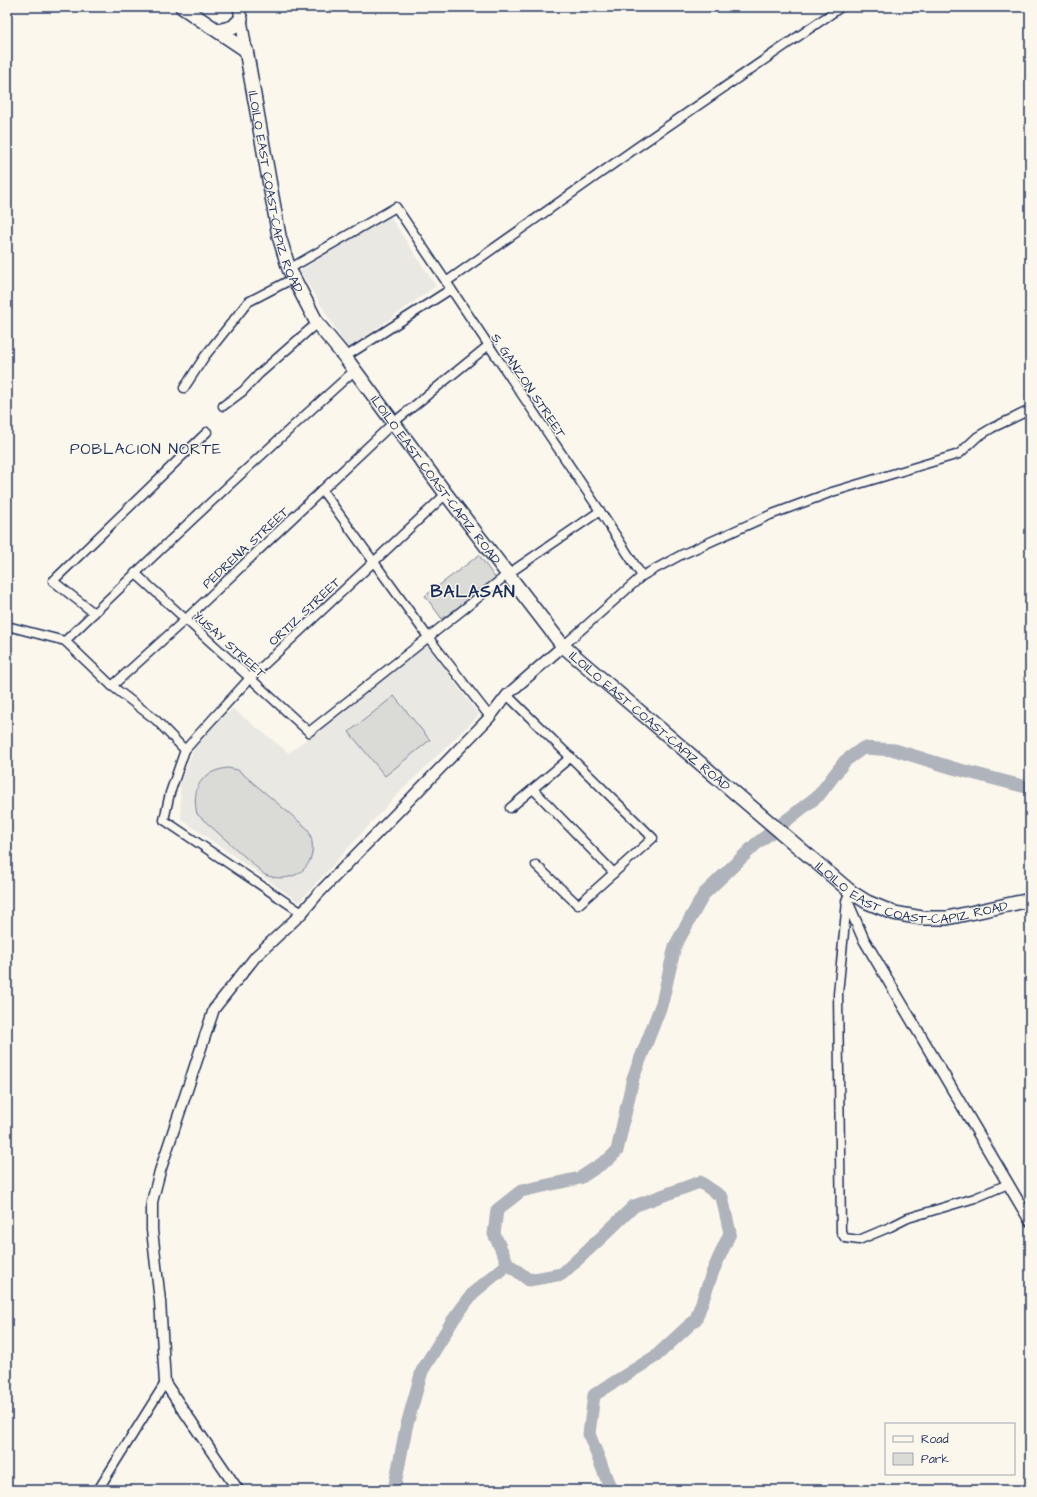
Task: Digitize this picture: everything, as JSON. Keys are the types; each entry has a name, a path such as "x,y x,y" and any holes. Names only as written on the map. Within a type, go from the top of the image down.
{"main road":[{"path":"182,7 246,50"},
{"path":"218,31 233,27 240,13"},
{"path":"240,13 246,50"},
{"name":"ILOILO EAST COAST-CAPIZ ROAD","path":"246,50 279,236 292,273 317,323 355,370 446,494 563,646 764,817 849,897 867,902 894,913 922,918 947,918 1030,900"}],"street":[{"path":"345,357 448,286 636,148 841,7"},
{"name":"S. GANZON STREET","path":"292,273 396,207 642,576"},
{"path":"184,388 206,356 248,302 292,273"},
{"path":"223,406 243,391 259,374 317,323"},
{"name":"PEDRENA STREET","path":"112,686 186,619 393,423 489,346"},
{"path":"65,641 134,573 355,370"},
{"path":"238,1490 165,1383 160,1301 152,1230 152,1202 160,1171 214,1009 256,956 302,913 317,895 490,717 507,695 642,576 681,555 770,515 832,492 945,460 958,454 977,437 1030,410"},
{"path":"94,613 53,581 207,432"},
{"path":"322,490 428,637 490,717"},
{"name":"ORTIZ STREET","path":"185,750 250,678 446,494"},
{"path":"428,637 508,574 600,511"},
{"name":"YUSAY STREET","path":"134,573 309,732 428,637"},
{"path":"7,626 65,641 112,686 156,720 185,750 170,793 164,820 302,913"},
{"path":"507,695 653,838 578,905 536,865"},
{"path":"510,808 571,757"},
{"path":"532,789 614,873"},
{"path":"849,897 838,994 840,1232 845,1238 859,1240 908,1218 975,1198 1008,1184"},
{"path":"849,897 863,938 1030,1221"},
{"path":"98,1490 165,1383"}],"shaded area":[{"path":"389,215 436,286 348,349 300,271"},
{"path":"426,644 479,715 392,800 299,902 181,819 180,783 200,734 233,709 289,753"}],"green space":[{"path":"479,555 496,579 442,619 425,596"},
{"path":"394,696 430,740 385,776 349,732"},
{"path":"227,768 238,770 308,829 312,841 310,861 297,874 277,878 265,875 197,814 196,796 200,783 204,777 210,773"}],"waterway":[{"path":"611,1490 589,1434 594,1395 656,1356 696,1319 713,1271 730,1233 722,1197 700,1182 634,1206 562,1274 529,1280 508,1264 494,1234 497,1210 521,1191 580,1178 609,1159 617,1151 633,1078 662,1003 675,946 704,894 756,844 819,795 845,761 863,748 895,750 953,768 1030,788"},
{"path":"394,1490 406,1428 422,1371 453,1320 473,1293 508,1264"}],"district":[{"name":"POBLACION NORTE","path":"146,449"},
{"name":"BALASAN","path":"473,591"}]}
